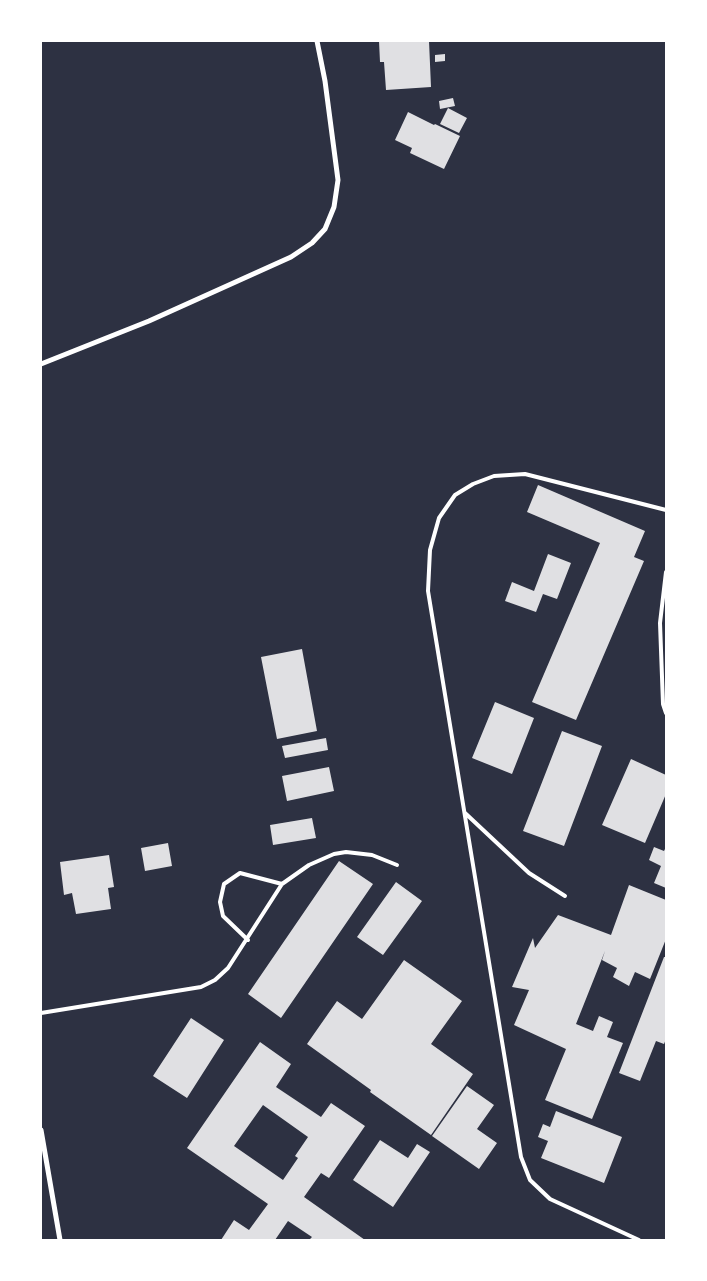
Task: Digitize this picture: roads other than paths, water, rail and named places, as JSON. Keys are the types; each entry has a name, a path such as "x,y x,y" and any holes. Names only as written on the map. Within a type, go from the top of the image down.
{"street":[{"path":"41,364 149,322 291,257 312,243 324,229 334,206 338,180 325,81 317,41"},
{"path":"41,1130 60,1240"}],"lane":[{"path":"639,1240 550,1199 530,1180 521,1157 428,591 430,550 439,518 455,495 473,484 494,476 525,474 666,510"},
{"path":"666,572 660,623 663,704 666,714"},
{"path":"465,813 529,872 565,896"},
{"path":"41,1013 201,986 215,980 228,968 248,940 282,884 309,865 334,854 346,852 372,855 397,865"},
{"path":"248,940 223,916 220,902 224,884 240,873 282,884"}]}
